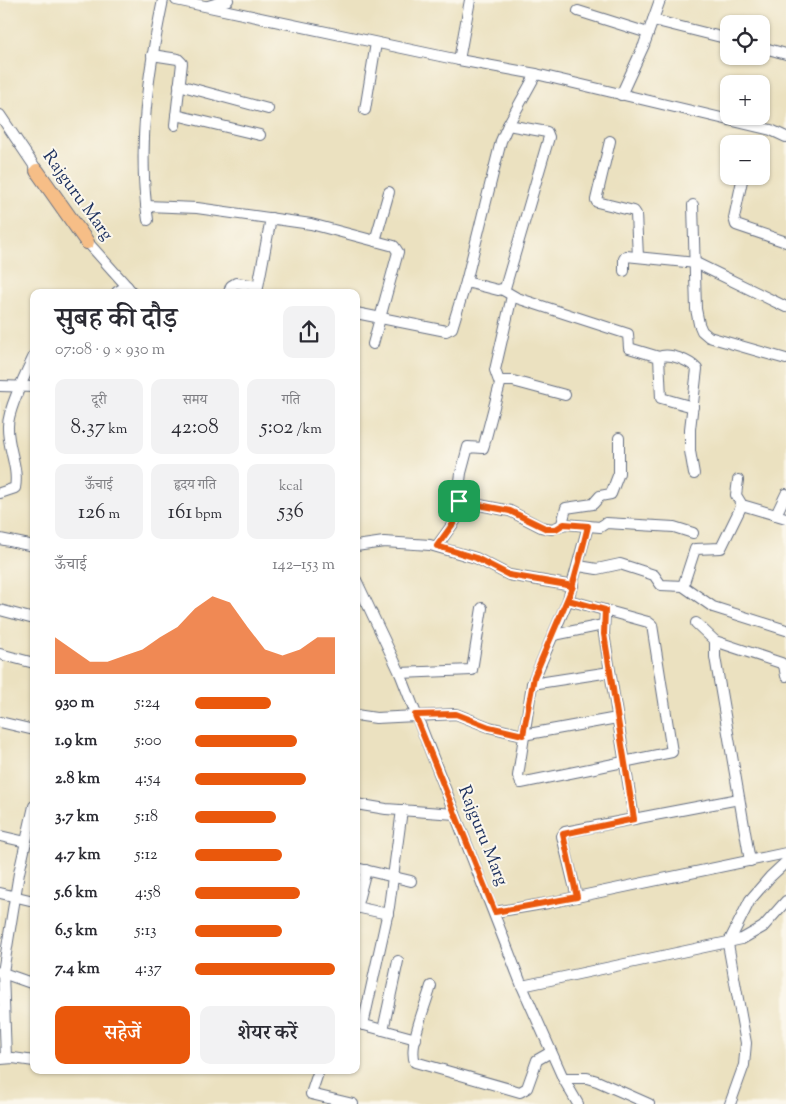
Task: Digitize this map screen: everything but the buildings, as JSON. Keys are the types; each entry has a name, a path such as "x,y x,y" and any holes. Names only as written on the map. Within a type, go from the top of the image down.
{"main road":[{"path":"37,171 87,242"}],"street":[{"path":"148,220 143,183 147,90 163,0"},
{"path":"176,0 212,3 458,60 536,74 771,130 786,137"},
{"path":"212,3 228,0"},
{"path":"458,60 470,0"},
{"path":"621,95 660,0"},
{"path":"578,11 648,33"},
{"path":"653,20 720,37"},
{"path":"364,110 376,42"},
{"path":"770,50 786,54"},
{"path":"152,56 181,60 176,120 260,135"},
{"path":"360,314 378,319 449,330 466,282 501,141 536,74"},
{"path":"180,85 268,109"},
{"name":"Rajguru Marg","path":"0,115 37,171"},
{"path":"437,546 455,521 461,473 468,448 484,446 500,380 495,370 508,293 549,137 547,132 508,125"},
{"path":"610,141 596,200 634,211 636,214 638,257"},
{"path":"742,185 734,218 736,225 786,242"},
{"path":"375,241 389,192"},
{"path":"692,205 696,262 696,309 702,331 709,337 786,359"},
{"path":"146,206 197,208 311,224 394,246 398,252 372,344"},
{"path":"230,289 230,286 236,283 258,289 271,218"},
{"name":"Rajguru Marg","path":"87,242 128,289"},
{"path":"624,271 625,257 696,262 786,307"},
{"path":"466,282 508,293 628,334 630,348 658,357 666,355 696,367 698,372 690,451 694,474"},
{"path":"658,357 661,398 693,407"},
{"path":"0,494 12,491 16,484 15,460 8,426 20,387 30,365"},
{"path":"500,380 513,381 565,395"},
{"path":"0,386 30,387"},
{"path":"459,501 510,511 547,529 556,529 562,524 566,508 593,504 600,496 611,494 619,473 619,438"},
{"path":"738,480 736,494 742,505 781,517 786,494"},
{"path":"683,586 695,549 721,548 742,505"},
{"path":"562,524 588,526 601,526 606,523 632,526 648,525 674,527 693,533"},
{"path":"568,600 648,622 652,625 673,749 670,754 521,783 518,776 532,684 573,586 588,526"},
{"path":"0,539 30,545"},
{"path":"360,545 384,542 437,546 476,558 509,575 573,586"},
{"path":"579,566 597,569 620,564 654,575 661,585 683,586 713,607 786,630"},
{"name":"Rajguru Marg","path":"360,588 400,673 415,715 495,912 522,986 563,1078 578,1104"},
{"path":"400,673 472,670 482,608"},
{"path":"0,610 30,618"},
{"path":"605,610 603,625 634,819"},
{"path":"696,622 715,641 781,663 784,665 786,676"},
{"path":"554,635 603,625"},
{"path":"715,641 715,658 750,861"},
{"path":"0,654 30,662"},
{"path":"532,684 610,672"},
{"path":"360,715 376,718 456,714 489,727 523,735 617,718"},
{"path":"0,722 30,729"},
{"path":"577,897 563,834 739,799"},
{"path":"360,805 455,814"},
{"path":"402,810 388,914 360,1024 416,1039"},
{"path":"30,824 2,972 3,1059 30,1061"},
{"path":"0,836 26,842"},
{"path":"495,912 577,897 786,853"},
{"path":"730,1104 744,1065 746,1044 728,944 750,900 786,862"},
{"path":"361,869 411,881"},
{"path":"0,893 30,900"},
{"path":"522,986 728,944 753,934 786,901"},
{"path":"360,908 388,914"},
{"path":"384,1030 398,962"},
{"path":"2,972 20,981 30,983"},
{"path":"431,986 416,1039 413,1055 414,1062 520,1092 527,1088 537,1060 551,1052"},
{"path":"307,1104 318,1074"},
{"path":"563,1078 587,1078 645,1103"},
{"path":"311,1094 353,1104"}],"route":[{"path":"459,501 455,521 437,546 476,558 509,575 573,586 554,635 534,677 523,735 489,727 452,713 415,715 495,912 532,907 577,897 563,834 565,832 634,819 604,634 605,610 568,600 573,586 579,566 588,526 562,524 556,529 547,529 510,511 459,501"}]}
